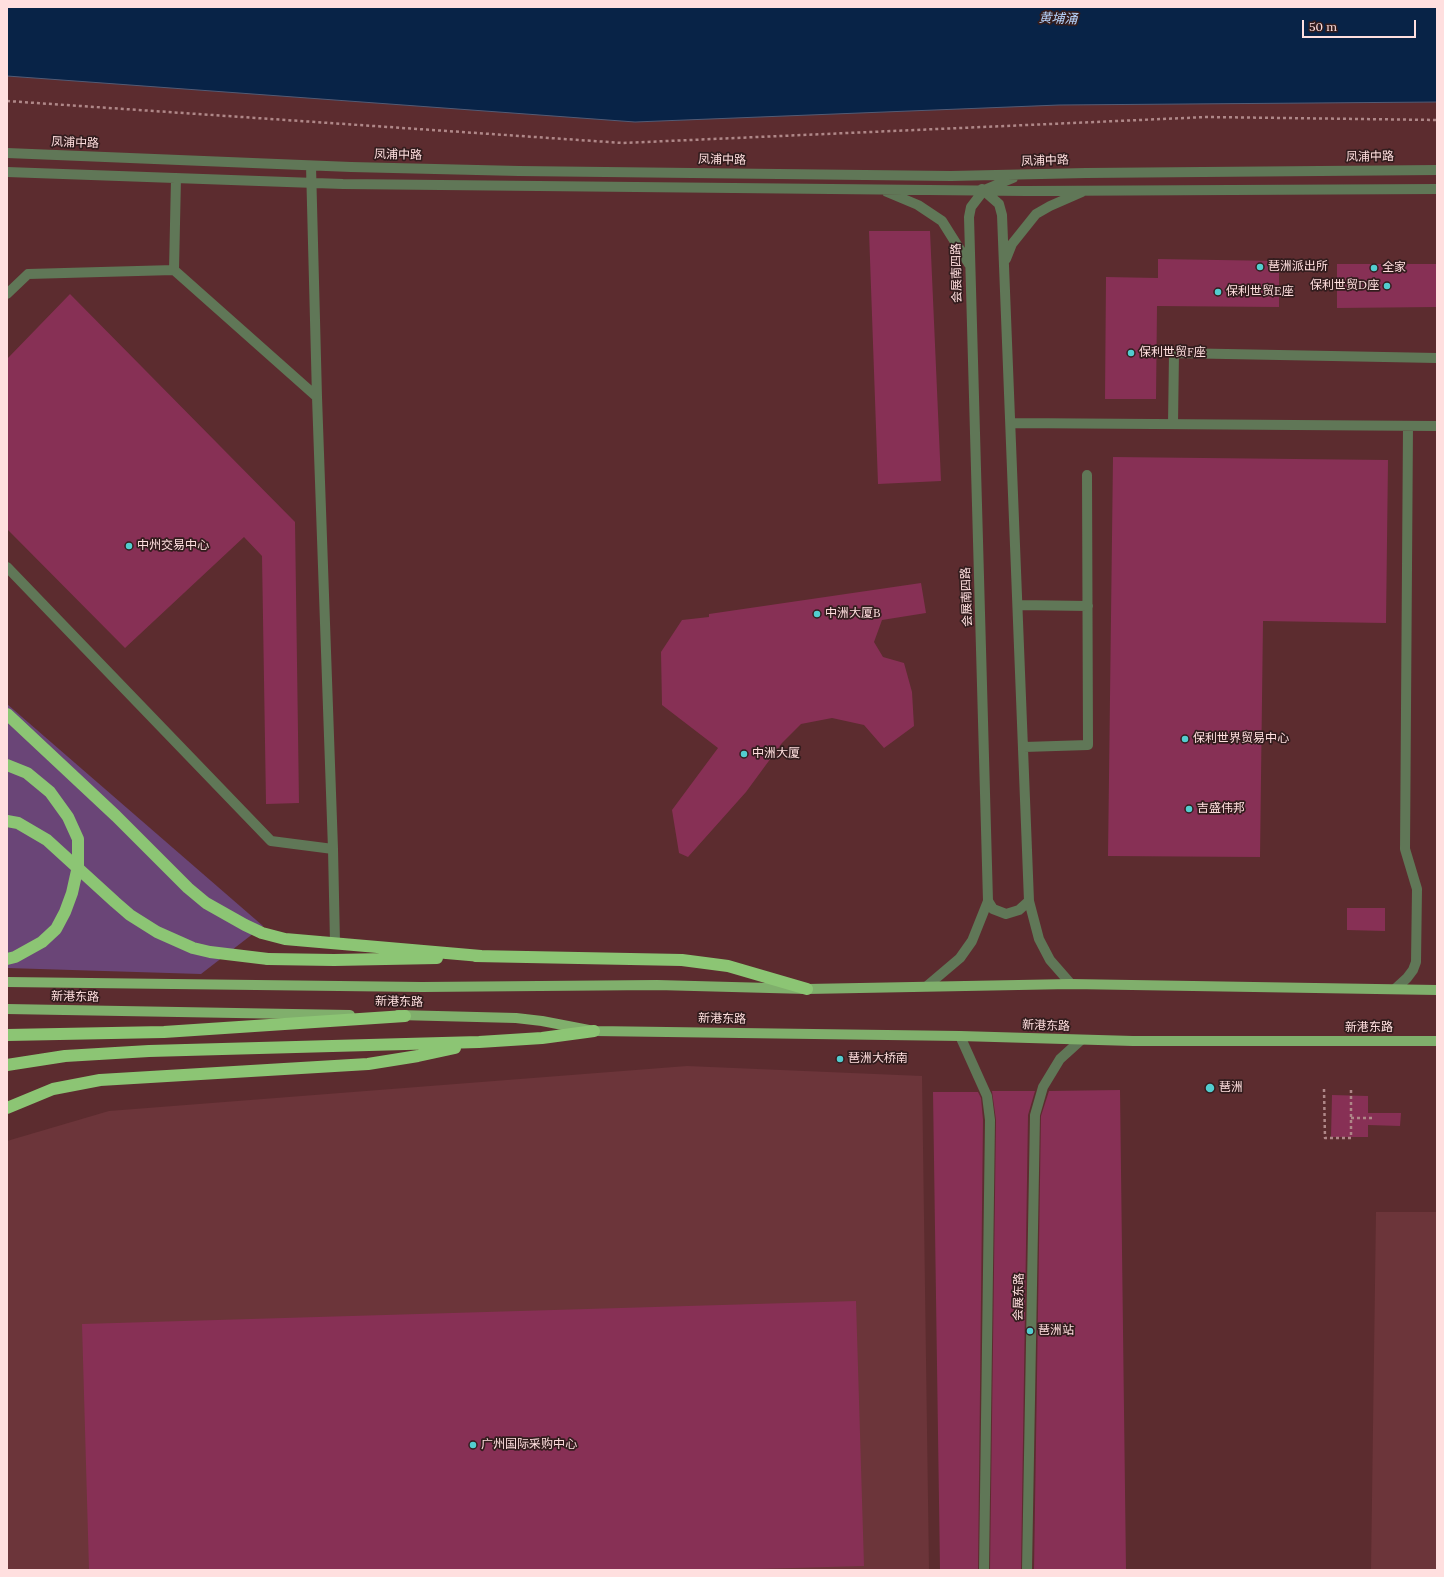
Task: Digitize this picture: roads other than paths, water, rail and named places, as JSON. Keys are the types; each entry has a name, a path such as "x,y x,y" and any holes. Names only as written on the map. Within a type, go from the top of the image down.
{"highway":[{"path":"7,714 206,903 245,925 273,936 335,944 482,956"},
{"path":"7,765 28,773 50,792 68,817 78,839 78,866 72,894 56,929 42,942 15,957 7,959"},
{"path":"7,821 25,827 47,840 130,915 156,932 193,948 210,952 268,959 380,960 482,956 653,959 710,963 728,966 807,989"},
{"path":"7,1035 171,1031 405,1016"},
{"path":"7,1065 64,1056 133,1052 479,1042 542,1038 594,1031"},
{"path":"7,1108 53,1089 100,1080 368,1064 418,1056 479,1042"}],"main road":[{"name":"新港东路","path":"7,982 422,987 657,985 807,989 1071,984 1437,990"},
{"name":"新港东路","path":"7,1009 516,1018 542,1021 594,1031 960,1036 1081,1040 1437,1041"}],"street":[{"name":"凤浦中路","path":"7,153 311,166 519,171 950,176 1086,173 1437,170"},
{"path":"311,166 317,397 334,850 335,944"},
{"path":"7,172 311,184 984,190 1437,189"},
{"name":"会展南四路","path":"927,986 960,958 972,941 988,901 969,217 971,207 984,190 1019,175"},
{"path":"950,176 984,190 999,204 1002,215 1012,423 1029,901 1039,939 1050,960 1071,984"},
{"path":"174,270 176,178"},
{"path":"881,189 918,205 942,221 970,266"},
{"path":"1004,265 1012,244 1036,214 1050,206 1088,190"},
{"path":"7,294 28,274 174,270 317,397"},
{"path":"1173,424 1174,353 1437,358"},
{"path":"1012,423 1437,426"},
{"path":"1395,989 1410,974 1416,962 1417,890 1405,849 1408,426"},
{"path":"1024,747 1088,745 1088,475"},
{"path":"7,567 271,840 334,850"},
{"path":"1019,605 1088,606"},
{"path":"988,901 993,909 1006,914 1019,910 1029,901"},
{"path":"960,1036 987,1096 990,1120 984,1570"},
{"name":"会展东路","path":"1027,1570 1035,1115 1043,1087 1060,1059 1081,1040"}],"water":[{"name":"黄埔涌","path":"7,7 1437,7 1437,102 1059,105 635,122 7,76"}],"place":[{"name":"琶洲派出所","path":"1260,267"},
{"name":"全家","path":"1374,268"},
{"name":"保利世贸D座","path":"1387,286"},
{"name":"保利世贸E座","path":"1218,292"},
{"name":"保利世贸F座","path":"1131,353"},
{"name":"中州交易中心","path":"129,546"},
{"name":"中洲大厦B","path":"817,614"},
{"name":"保利世界贸易中心","path":"1185,739"},
{"name":"中洲大厦","path":"744,754"},
{"name":"吉盛伟邦","path":"1189,809"},
{"name":"琶洲大桥南","path":"840,1059"},
{"name":"琶洲","path":"1210,1088"},
{"name":"琶洲站","path":"1030,1331"},
{"name":"广州国际采购中心","path":"473,1445"}]}
